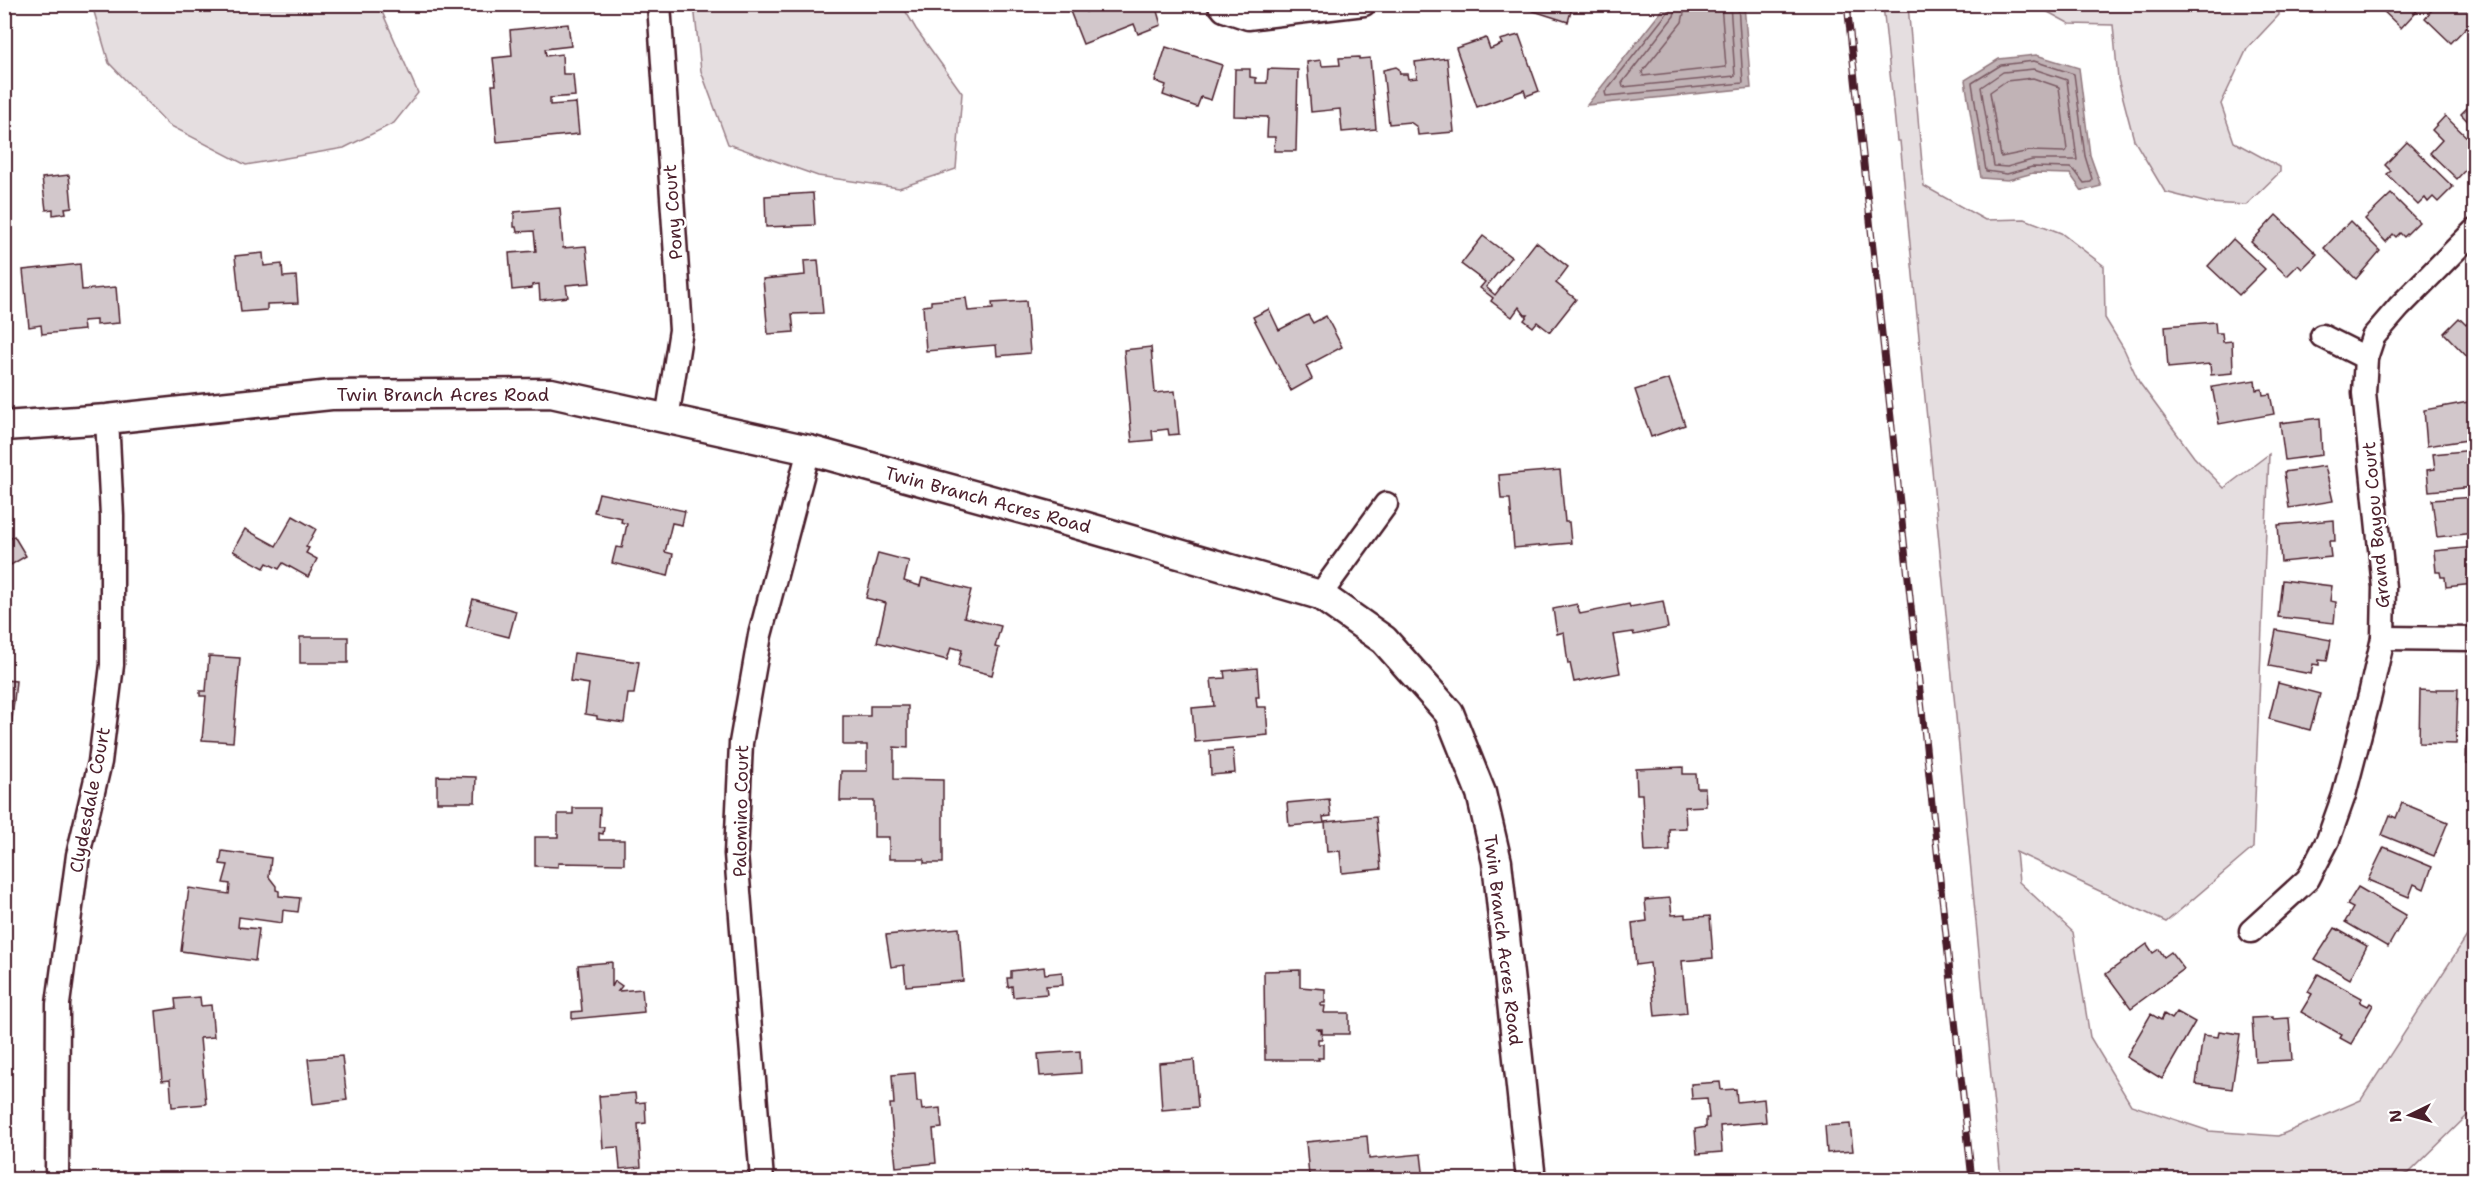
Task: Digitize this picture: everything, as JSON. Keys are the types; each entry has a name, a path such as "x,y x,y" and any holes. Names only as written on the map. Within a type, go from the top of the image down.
{"street":[{"name":"Pony Court","path":"659,4 681,330 667,419"},
{"path":"1219,4 1224,10 1248,18 1364,4"},
{"name":"Grand Bayou Court","path":"2251,931 2280,907 2308,879 2328,840 2344,795 2383,638 2384,587 2364,393 2366,358 2373,337 2399,307 2475,231"},
{"path":"2322,336 2366,358"},
{"name":"Twin Branch Acres Road","path":"4,426 107,419 331,395 551,393 809,450 1059,519 1320,595 1384,640 1449,713 1481,793 1497,862 1531,1179"},
{"name":"Clydesdale Court","path":"57,1179 58,1004 78,855 100,762 112,665 112,516 107,419"},
{"name":"Palomino Court","path":"762,1179 736,854 741,743 760,635 809,450"},
{"path":"1320,595 1386,504"},
{"path":"2383,638 2475,639"}],"shaded area":[{"path":"92,5 379,5 418,93 394,123 344,148 246,165 169,125 109,63"},
{"path":"694,5 902,5 916,29 962,93 956,169 899,188 818,176 728,144 701,71"},
{"path":"1883,5 1908,5 1924,186 1985,220 2025,219 2061,233 2104,266 2105,318 2124,349 2139,382 2194,457 2224,488 2269,454 2253,848 2166,922 2016,852 2019,882 2073,932 2090,1037 2131,1105 2209,1131 2278,1136 2361,1100 2474,925 2474,1109 2409,1173 2388,1180 2075,1180 2064,1174 2058,1179 2001,1179 1900,141 1897,141"},
{"path":"2035,5 2279,5 2279,15 2247,49 2221,104 2234,142 2280,167 2280,172 2246,205 2208,203 2165,192 2134,140 2118,79 2113,25 2070,24"}],"water":[{"path":"1664,5 1744,5 1751,88 1587,105 1664,8"},
{"path":"2036,55 2079,68 2090,155 2101,186 2082,191 2070,174 2033,173 2008,180 1981,178 1965,80 1999,59"}],"building":[{"path":"1083,4 1086,12 1104,4 1155,4 1161,25 1138,34 1134,24 1083,44 1068,6"},
{"path":"1521,4 1573,4 1568,22 1521,7"},
{"path":"2382,4 2423,4 2401,28 2379,7"},
{"path":"2437,4 2469,4 2474,10 2474,19 2451,43 2425,18"},
{"path":"568,24 571,46 545,49 546,56 562,54 563,74 573,74 575,96 550,98 550,105 576,103 579,134 497,142 492,85 496,85 493,58 512,56 510,30"},
{"path":"1519,35 1539,91 1526,96 1524,90 1477,107 1456,48 1486,38 1490,49 1502,44 1500,40"},
{"path":"1166,47 1222,65 1211,100 1201,97 1197,107 1163,95 1166,85 1155,81"},
{"path":"1359,57 1359,59 1370,58 1376,129 1342,132 1340,109 1311,112 1307,62 1321,60 1322,66 1340,65 1339,58"},
{"path":"1447,58 1454,132 1418,135 1417,127 1410,122 1389,124 1383,70 1396,67 1400,74 1407,74 1408,79 1417,78 1415,62"},
{"path":"1235,69 1250,69 1250,77 1256,78 1256,83 1267,83 1268,69 1298,70 1296,151 1274,151 1275,137 1267,137 1268,117 1234,116"},
{"path":"2474,101 2474,128 2461,114"},
{"path":"2445,116 2474,144 2474,165 2470,169 2468,167 2457,179 2430,153 2442,140 2432,130"},
{"path":"2407,142 2453,187 2438,202 2433,197 2428,202 2425,198 2418,205 2387,174 2391,171 2385,165"},
{"path":"69,175 72,207 65,208 66,213 53,215 53,209 46,210 42,178"},
{"path":"813,193 815,225 766,227 765,196"},
{"path":"2391,194 2419,222 2404,237 2400,233 2396,237 2393,234 2386,242 2365,219"},
{"path":"560,208 563,248 586,246 590,283 566,285 568,297 540,300 539,284 532,285 532,288 512,290 509,253 536,251 534,231 517,232 514,227 514,212"},
{"path":"2276,215 2317,254 2302,269 2298,265 2287,276 2251,242"},
{"path":"2350,221 2380,251 2356,279 2324,248"},
{"path":"1483,236 1511,257 1486,287 1495,295 1536,242 1568,267 1556,283 1576,299 1550,332 1537,322 1533,327 1524,320 1528,315 1525,315 1519,307 1512,317 1491,301 1493,298 1480,288 1485,282 1461,264"},
{"path":"2233,239 2265,269 2239,295 2208,266"},
{"path":"263,253 264,266 282,264 283,277 296,276 298,303 267,304 267,310 241,312 235,256"},
{"path":"818,260 823,313 792,314 794,332 768,334 763,279 805,275 804,261"},
{"path":"80,264 82,290 116,287 119,323 96,325 96,320 83,321 84,330 42,334 41,325 29,327 23,270"},
{"path":"966,298 968,311 993,309 992,303 1026,301 1030,353 997,356 996,345 926,351 923,306 931,305 931,301"},
{"path":"1269,309 1279,330 1308,315 1313,323 1326,316 1342,347 1306,366 1312,379 1291,391 1253,317"},
{"path":"2459,318 2466,325 2472,318 2474,320 2474,364 2444,333"},
{"path":"2215,322 2216,333 2222,333 2223,342 2232,341 2233,373 2211,375 2210,364 2168,368 2165,326"},
{"path":"1151,347 1155,393 1175,391 1179,434 1169,435 1168,429 1152,431 1153,440 1132,442 1124,350"},
{"path":"1669,379 1685,425 1651,437 1635,390"},
{"path":"2255,380 2256,390 2262,389 2263,395 2270,394 2274,414 2219,424 2212,387"},
{"path":"2474,401 2474,439 2427,446 2424,410"},
{"path":"2320,418 2322,455 2285,460 2280,423"},
{"path":"2474,450 2474,487 2429,491 2427,470 2435,469 2433,454"},
{"path":"2325,466 2333,501 2289,508 2284,472"},
{"path":"1560,470 1565,522 1569,522 1571,543 1514,548 1510,499 1501,499 1499,475"},
{"path":"599,493 685,511 682,525 672,523 665,552 673,554 668,576 612,563 616,547 622,548 627,524 621,522 622,518 594,512"},
{"path":"2474,497 2474,533 2437,537 2432,500"},
{"path":"293,516 316,529 306,547 309,548 306,553 317,559 308,577 283,563 279,569 267,563 264,568 233,551 245,529 276,546"},
{"path":"2334,520 2335,541 2329,541 2331,557 2281,562 2278,525"},
{"path":"14,536 26,556 4,569 4,542"},
{"path":"2474,547 2474,584 2446,587 2445,577 2441,577 2440,572 2436,572 2434,551"},
{"path":"878,553 909,561 904,581 920,586 922,578 971,590 964,617 1001,626 995,647 999,648 992,675 958,666 962,650 951,647 947,660 877,642 886,603 866,598"},
{"path":"2282,580 2332,586 2330,601 2336,602 2334,623 2278,617"},
{"path":"473,599 516,611 509,637 466,626"},
{"path":"1663,601 1668,628 1634,635 1633,632 1613,635 1620,673 1574,682 1570,663 1568,664 1564,632 1557,634 1553,609 1577,604 1580,614 1629,604 1630,607"},
{"path":"2276,630 2331,640 2327,661 2319,660 2319,665 2313,664 2311,674 2269,666"},
{"path":"300,637 348,637 348,663 300,663"},
{"path":"574,653 639,662 634,694 628,694 624,723 597,719 597,716 585,714 589,684 570,681"},
{"path":"209,656 240,658 233,742 202,740 206,696 200,696 200,691 206,691"},
{"path":"1257,668 1259,697 1256,697 1257,707 1266,707 1268,735 1195,742 1192,708 1214,706 1211,679 1225,678 1224,671"},
{"path":"4,680 16,681 10,740 4,739"},
{"path":"2278,683 2320,694 2310,730 2269,719"},
{"path":"2436,689 2458,689 2456,744 2419,743 2420,690 2436,691"},
{"path":"2468,689 2474,689 2474,764 2466,764"},
{"path":"870,706 908,706 908,748 894,747 894,779 943,780 943,863 924,863 924,859 889,859 889,837 874,837 874,801 840,801 841,771 867,771 867,745 843,745 843,716 870,716"},
{"path":"1233,749 1235,773 1211,775 1210,751"},
{"path":"1683,767 1683,774 1696,774 1697,788 1705,788 1706,806 1685,807 1686,828 1669,829 1670,851 1645,852 1642,794 1637,794 1636,769"},
{"path":"437,776 476,777 475,802 437,802"},
{"path":"1329,799 1331,816 1323,817 1324,823 1289,826 1287,803"},
{"path":"2402,803 2448,822 2434,856 2382,835 2390,815 2396,818"},
{"path":"573,808 600,808 599,827 604,827 603,834 599,833 599,840 624,840 624,864 558,863 558,867 535,866 535,837 558,837 558,814 573,814"},
{"path":"1376,817 1381,869 1342,873 1340,851 1327,852 1325,822"},
{"path":"2384,847 2432,867 2424,889 2414,884 2409,897 2368,880"},
{"path":"222,851 271,858 269,877 276,886 276,890 279,891 279,896 300,898 298,912 283,910 282,923 239,917 238,927 259,929 255,961 181,951 189,888 229,894 230,884 223,883 228,865 220,864"},
{"path":"2358,887 2406,915 2388,947 2345,922 2353,908 2347,905"},
{"path":"1670,898 1672,915 1685,914 1685,918 1710,916 1713,958 1682,961 1687,1013 1655,1016 1650,963 1636,965 1632,923 1647,921 1645,900"},
{"path":"959,928 963,981 906,986 904,965 891,967 886,935"},
{"path":"2335,928 2367,946 2350,979 2315,959"},
{"path":"2147,944 2153,953 2159,949 2164,957 2171,952 2184,969 2131,1008 2106,974"},
{"path":"612,962 612,987 615,981 622,986 618,991 642,989 644,1012 572,1019 572,1012 582,1011 578,965"},
{"path":"1044,967 1045,974 1062,972 1063,985 1046,986 1047,994 1013,997 1012,986 1008,987 1007,978 1011,978 1011,971"},
{"path":"1300,970 1300,987 1325,989 1325,1003 1321,1003 1321,1006 1325,1006 1324,1013 1349,1013 1349,1034 1322,1034 1322,1029 1318,1029 1321,1031 1322,1039 1318,1039 1318,1044 1323,1044 1323,1058 1318,1058 1319,1060 1265,1060 1264,971"},
{"path":"2318,974 2362,998 2360,1002 2368,1006 2370,1003 2373,1005 2351,1044 2340,1038 2342,1035 2301,1012 2312,994 2308,992"},
{"path":"200,997 201,1006 211,1005 214,1037 200,1038 206,1104 172,1107 170,1080 162,1081 156,1011 176,1008 175,999"},
{"path":"2177,1012 2195,1022 2162,1079 2126,1057 2151,1014 2161,1020 2164,1014 2172,1019"},
{"path":"2273,1017 2273,1019 2289,1018 2292,1060 2255,1062 2252,1018"},
{"path":"2219,1031 2240,1034 2232,1089 2196,1084 2203,1035 2218,1037"},
{"path":"1080,1051 1081,1073 1040,1076 1038,1054"},
{"path":"342,1056 347,1100 313,1104 308,1059"},
{"path":"1194,1060 1198,1107 1162,1110 1159,1063"},
{"path":"915,1073 917,1102 921,1102 922,1110 940,1108 942,1128 933,1129 936,1163 896,1167 890,1104 894,1104 892,1075"},
{"path":"1720,1082 1721,1090 1736,1089 1737,1102 1764,1099 1766,1122 1720,1126 1722,1152 1697,1154 1695,1129 1706,1127 1706,1118 1709,1118 1707,1098 1692,1099 1691,1084"},
{"path":"635,1093 636,1103 645,1102 646,1123 638,1124 641,1167 620,1169 618,1147 603,1148 599,1096"},
{"path":"1850,1124 1853,1151 1827,1153 1825,1126"},
{"path":"1367,1136 1369,1159 1421,1154 1424,1180 1339,1180 1339,1174 1309,1176 1306,1142"}],"railway":[{"path":"1847,4 1972,1180"}]}
